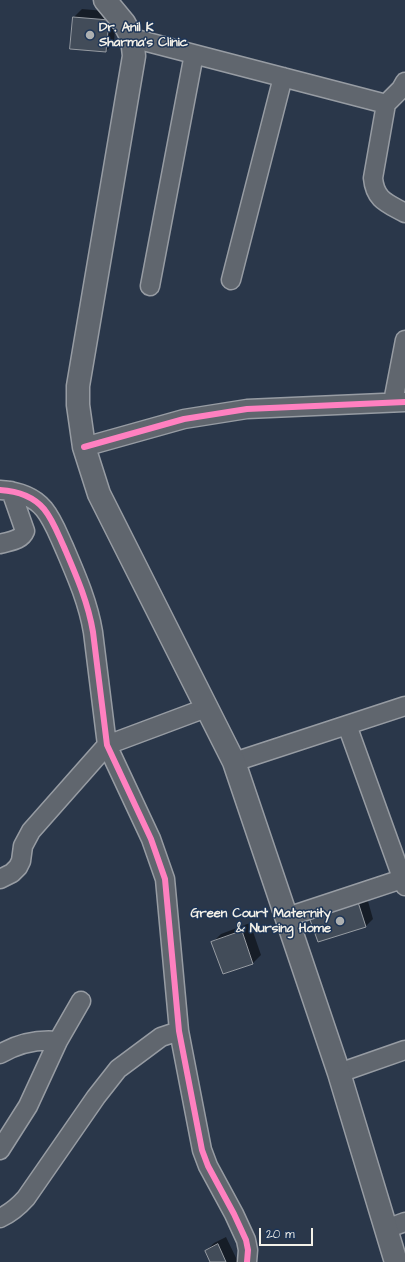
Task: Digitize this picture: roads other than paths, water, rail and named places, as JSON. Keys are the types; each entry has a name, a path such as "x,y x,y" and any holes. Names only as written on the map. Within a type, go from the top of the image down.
{"main road":[{"path":"105,0 124,23 132,38 134,56 78,386 78,405 84,447 99,494 234,762 339,1073 396,1226 396,1262"}],"street":[{"path":"132,38 386,104"},
{"path":"150,286 194,54"},
{"path":"231,280 283,77"},
{"path":"405,82 401,89 386,104 373,178 374,188 381,199 405,213"},
{"path":"84,447 184,419 247,408 399,402 405,340"},
{"path":"0,544 17,539 23,535 25,530 6,490"},
{"path":"6,490 31,498 43,508 52,521 80,584 90,616 107,745 151,839 165,878 179,1031 202,1150 208,1166 234,1214 246,1240 248,1250 247,1262"},
{"path":"234,762 405,706"},
{"path":"0,879 12,873 18,867 21,861 23,846 31,831 107,745 206,708"},
{"path":"287,917 404,881 347,725"},
{"path":"0,1150 28,1106 58,1040 81,1001"},
{"path":"0,1218 10,1214 26,1198 96,1097 118,1069 161,1037 179,1031"},
{"path":"0,1054 12,1047 28,1042 58,1040"},
{"path":"339,1073 405,1050"}],"place":[{"name":"Dr. Anil K Sharma's Clinic","path":"90,35"},
{"name":"Green Court Maternity & Nursing Home","path":"340,921"}]}
